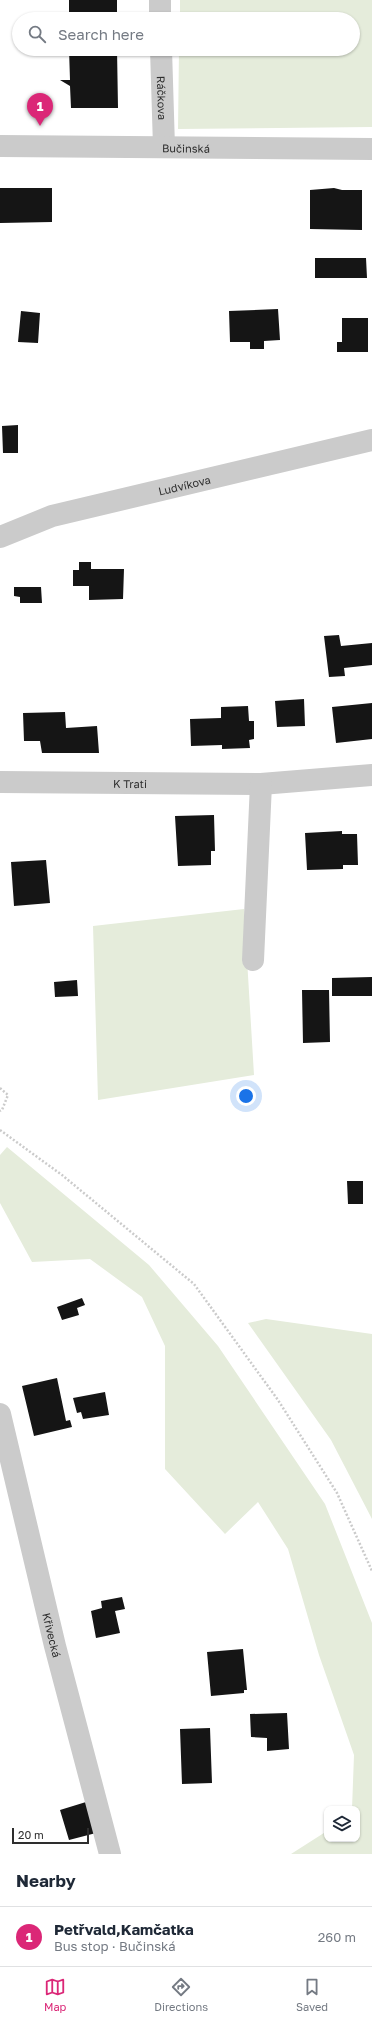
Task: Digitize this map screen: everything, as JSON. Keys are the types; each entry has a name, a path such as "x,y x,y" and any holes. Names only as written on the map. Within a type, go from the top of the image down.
{"street":[{"path":"160,0 160,12"},
{"name":"Ráčkova","path":"161,56 164,147"},
{"name":"Bučinská","path":"0,146 372,149"},
{"name":"Ludvíkova","path":"0,537 52,516 372,440"},
{"name":"K Trati","path":"0,782 261,784 372,775"},
{"path":"253,960 261,784"},
{"name":"Křivecká","path":"0,1414 55,1646 110,1854"}],"path":[{"path":"0,1088 8,1095 2,1110 0,1111"},
{"path":"0,1130 62,1175 194,1284 278,1400 337,1493 372,1571"}],"green space":[{"path":"180,0 372,0 372,127 178,129 179,56 360,56 360,12 180,12"},
{"path":"244,909 254,1075 98,1100 93,926"},
{"path":"7,1147 149,1265 218,1346 325,1504 372,1623 372,1854 291,1854 324,1833 324,1842 360,1842 360,1806 352,1806 354,1755 319,1655 288,1549 258,1502 225,1534 165,1469 165,1346 142,1297 90,1259 32,1262 0,1203 0,1155"},
{"path":"266,1319 372,1334 372,1519 331,1440 248,1323"}],"building":[{"path":"69,0 117,0 117,12 69,12"},
{"path":"69,56 117,56 118,108 71,108 70,86 60,80 70,80"},
{"path":"0,188 52,188 52,222 0,223"},
{"path":"334,188 342,190 362,190 362,230 310,229 310,190"},
{"path":"315,258 366,258 367,278 315,278"},
{"path":"278,309 280,340 264,341 264,349 250,349 250,342 230,342 229,311"},
{"path":"21,311 40,313 38,343 18,342"},
{"path":"342,318 368,318 368,352 337,352 337,342 342,342"},
{"path":"18,425 18,453 3,453 2,426"},
{"path":"79,562 91,562 91,569 124,569 123,599 89,600 89,586 73,586 73,570 79,570"},
{"path":"14,587 41,587 42,603 20,603 20,597 14,596"},
{"path":"339,635 341,646 372,643 372,665 344,668 345,676 329,677 324,636"},
{"path":"304,699 305,726 277,727 275,701"},
{"path":"372,703 372,739 336,743 332,707"},
{"path":"248,706 249,721 254,721 254,739 249,740 250,748 222,749 222,745 191,746 190,719 221,718 221,707"},
{"path":"65,712 66,728 97,726 99,753 42,753 40,741 24,741 23,713"},
{"path":"214,815 215,851 211,851 211,865 178,866 175,816"},
{"path":"342,831 342,834 357,834 358,865 343,865 343,869 307,870 305,833"},
{"path":"46,860 50,903 14,906 11,862"},
{"path":"372,977 372,996 332,996 332,978"},
{"path":"77,980 78,996 55,997 54,982"},
{"path":"302,990 329,990 330,1042 303,1043"},
{"path":"347,1181 363,1181 363,1204 348,1204"},
{"path":"82,1298 85,1305 77,1308 79,1315 62,1320 57,1307"},
{"path":"57,1378 66,1421 70,1420 72,1427 34,1436 22,1386"},
{"path":"105,1392 109,1415 83,1419 81,1412 77,1413 73,1398"},
{"path":"122,1597 125,1609 115,1611 120,1633 96,1638 91,1611 102,1608 101,1601"},
{"path":"243,1649 247,1690 244,1690 244,1693 211,1696 207,1652"},
{"path":"287,1713 289,1749 267,1751 267,1738 251,1737 250,1714"},
{"path":"210,1728 212,1783 182,1784 180,1729"},
{"path":"86,1802 96,1833 69,1840 60,1810"}],"place":[{"name":"Petřvald,Kamčatka","path":"40,126"}]}
